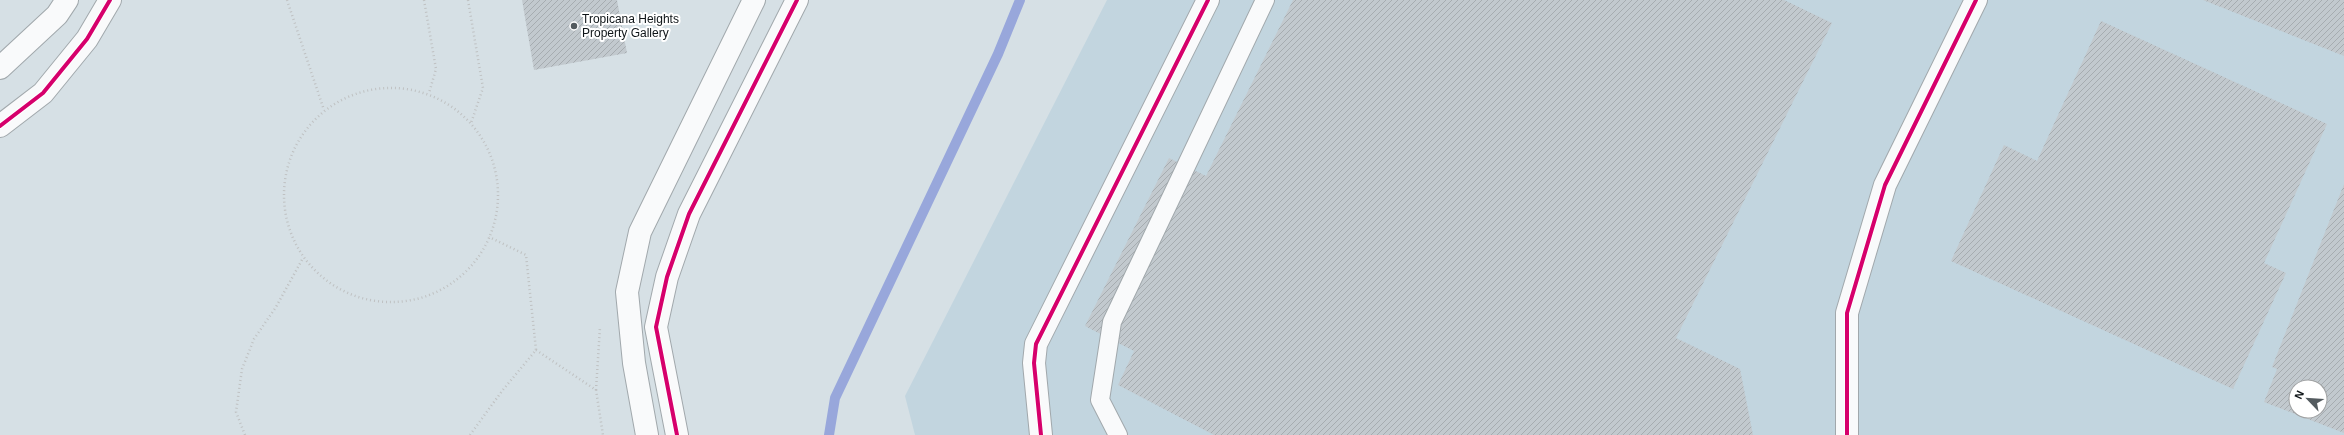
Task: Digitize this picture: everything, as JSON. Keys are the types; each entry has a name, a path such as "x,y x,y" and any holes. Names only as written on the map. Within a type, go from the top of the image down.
{"street":[{"path":"0,68 57,15 66,0"},
{"path":"0,126 43,93 87,39 110,0"},
{"path":"647,435 634,363 627,292 640,232 754,0"},
{"path":"677,435 656,327 666,277 689,214 797,0"},
{"path":"1041,435 1034,363 1036,344 1208,0"},
{"path":"1846,435 1847,313 1884,185 1976,0"}],"lane":[{"path":"1118,435 1100,400 1112,322 1265,0"}],"path":[{"path":"287,0 324,110"},
{"path":"424,0 436,69 429,93"},
{"path":"468,0 484,88 471,123"},
{"path":"393,87 429,93 452,105 471,123 491,153 499,189 489,237 472,267 451,285 418,301 382,304 346,294 315,274 294,244 283,209 285,172 299,137 324,110 357,92 393,87"},
{"path":"470,435 502,391 536,350 526,255 489,237"},
{"path":"245,435 236,412 242,369 254,339 276,307 304,258"},
{"path":"536,350 596,390 603,435"}],"shaded area":[{"path":"1107,0 2344,0 2344,435 915,435 905,396"}],"building":[{"name":"Tropicana Heights Property Gallery","path":"522,0 617,0 627,53 534,70"},
{"path":"1293,0 1784,0 1832,23 1676,338 1740,369 1753,435 1214,435 1118,385 1134,351 1085,326 1169,158 1206,176"},
{"path":"2203,0 2344,0 2344,56"},
{"path":"2101,21 2327,124 2264,263 2286,273 2233,389 1951,261 2004,145 2037,161"},
{"path":"2344,184 2344,433 2308,419 2328,419 2328,379 2288,379 2288,411 2264,402 2277,369 2272,367"}],"waterway":[{"path":"829,435 835,398 998,54 1020,0"}],"cycle path":[{"path":"0,126 43,93 87,39 110,0"},
{"path":"677,435 656,327 667,277 689,214 797,0"},
{"path":"1041,435 1034,363 1036,344 1208,0"},
{"path":"1847,435 1847,313 1885,185 1976,0"}],"place":[{"name":"Tropicana Heights Property Gallery","path":"574,26"}]}
